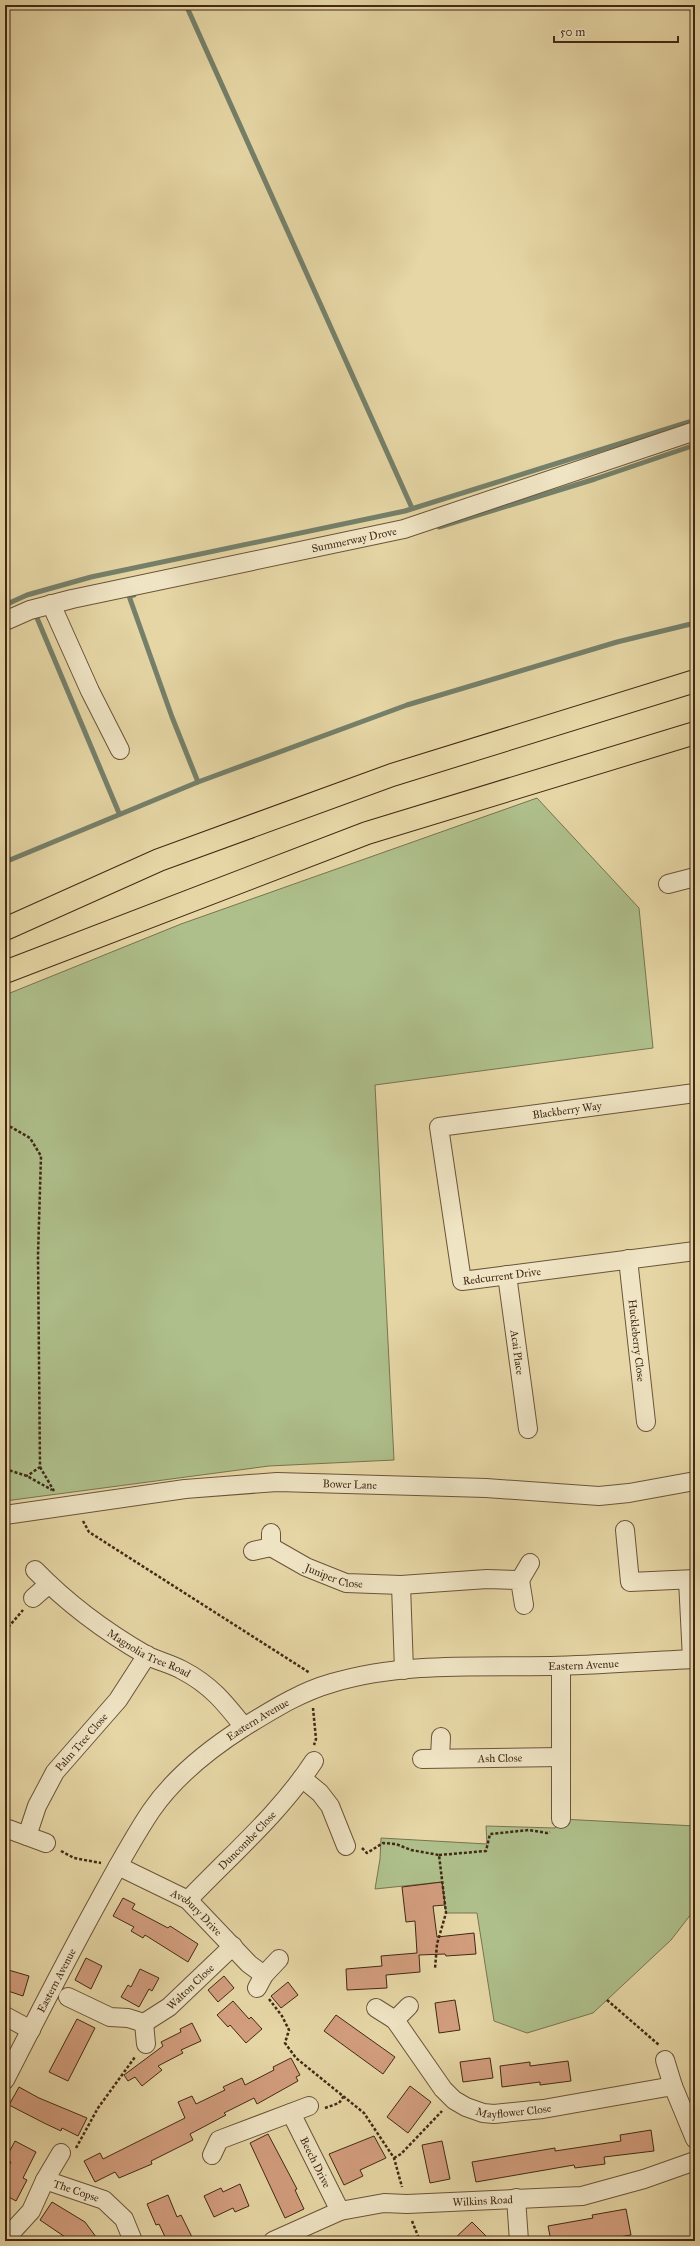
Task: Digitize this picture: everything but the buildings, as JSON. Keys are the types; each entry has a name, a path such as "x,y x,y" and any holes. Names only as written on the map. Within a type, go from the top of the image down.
{"highway":[{"path":"5,929 159,860 377,781 695,681"},
{"path":"5,972 367,833 695,733"}],"street":[{"name":"Summerway Drove","path":"5,621 30,610 51,604 404,529 695,431"},
{"path":"51,604 90,691 120,750"},
{"path":"668,884 695,877"},
{"name":"Blackberry Way","path":"439,1127 695,1092"},
{"name":"Redcurrent Drive","path":"439,1127 462,1281 695,1250"},
{"name":"Huckleberry Close","path":"628,1259 646,1422"},
{"name":"Acai Place","path":"507,1276 528,1429"},
{"name":"Bower Lane","path":"5,1515 63,1505 185,1490 277,1482 486,1488 598,1496 629,1494 695,1481"},
{"path":"625,1530 630,1582 691,1580 693,1659"},
{"name":"Juniper Close","path":"252,1551 271,1540 306,1566 346,1583 401,1585 487,1580 520,1580"},
{"path":"524,1605 520,1580 530,1563"},
{"name":"Magnolia Tree Road","path":"35,1570 49,1584 105,1628 147,1655 183,1670 217,1693 244,1727"},
{"path":"33,1598 49,1584"},
{"path":"401,1585 404,1670"},
{"name":"Palm Tree Close","path":"27,1836 37,1806 55,1772 118,1700 147,1655"},
{"name":"Eastern Avenue","path":"5,2080 118,1866 151,1811 168,1790 218,1744 274,1708 315,1689 362,1676 404,1670 561,1666 693,1659"},
{"path":"561,1666 561,1819"},
{"path":"440,1757 441,1737"},
{"name":"Ash Close","path":"422,1759 440,1757 561,1757"},
{"name":"Duncombe Close","path":"188,1900 273,1812 302,1778 314,1761"},
{"path":"302,1778 320,1793 330,1806 336,1833"},
{"path":"8,1829 46,1843"},
{"name":"Avebury Drive","path":"118,1866 188,1900 233,1946 249,1964 261,1981"},
{"name":"Walton Close","path":"136,2020 169,2007 233,1946"},
{"path":"261,1981 279,1959"},
{"path":"68,1997 110,2017 136,2020 146,2044"},
{"path":"395,2020 409,2006"},
{"name":"Mayflower Close","path":"376,2008 395,2020 443,2089 454,2100 466,2107 483,2113 494,2114 543,2109 673,2086"},
{"path":"5,2016 31,2030"},
{"path":"665,2060 673,2086 695,2138"},
{"path":"212,2155 219,2140 309,2106"},
{"name":"Beech Drive","path":"291,2113 340,2211"},
{"name":"The Copse","path":"6,2241 9,2235 31,2211 45,2180 61,2153"},
{"name":"Wilkins Road","path":"273,2241 340,2211 384,2203 407,2204 582,2196 644,2179 695,2161"},
{"name":"The Copse","path":"45,2180 79,2190 104,2200 124,2218 133,2241"},
{"path":"516,2198 519,2241"}],"path":[{"path":"5,1129 11,1127 30,1138 41,1156 38,1255 40,1467 54,1492 27,1476 5,1469"},
{"path":"27,1476 40,1467"},
{"path":"63,1505 84,1521 89,1532 314,1676 315,1689 313,1704 316,1739 312,1752 314,1761"},
{"path":"5,1631 33,1598"},
{"path":"336,1833 367,1853 383,1843 439,1855 486,1851 490,1834 529,1830 547,1833 555,1828 561,1819"},
{"path":"46,1843 74,1858 118,1866"},
{"path":"435,1969 437,1944 446,1913 439,1855"},
{"path":"261,1981 268,1998 282,2016 289,2030 285,2043 296,2058 364,2113 394,2158 407,2204 420,2241"},
{"path":"607,2000 659,2044 665,2060"},
{"path":"61,2153 73,2155 98,2108 146,2044"},
{"path":"309,2106 320,2110 339,2103 344,2096"},
{"path":"394,2158 401,2154 454,2100"}],"green space":[{"path":"537,798 639,908 653,1048 375,1085 394,1460 269,1466 5,1501 5,995 181,924"},
{"path":"561,1819 695,1826 695,1909 671,1940 593,2013 527,2033 494,2021 477,1913 446,1913 442,1882 375,1889 380,1859 381,1838 487,1844 486,1826 555,1828"}],"waterway":[{"path":"186,5 412,508"},
{"path":"5,605 27,595 91,577 405,511 689,422"},
{"path":"439,527 595,479 695,445"},
{"path":"134,595 129,596 172,717 198,782"},
{"path":"37,618 119,813"},
{"path":"5,862 198,782 407,705 617,642 695,623"}]}
